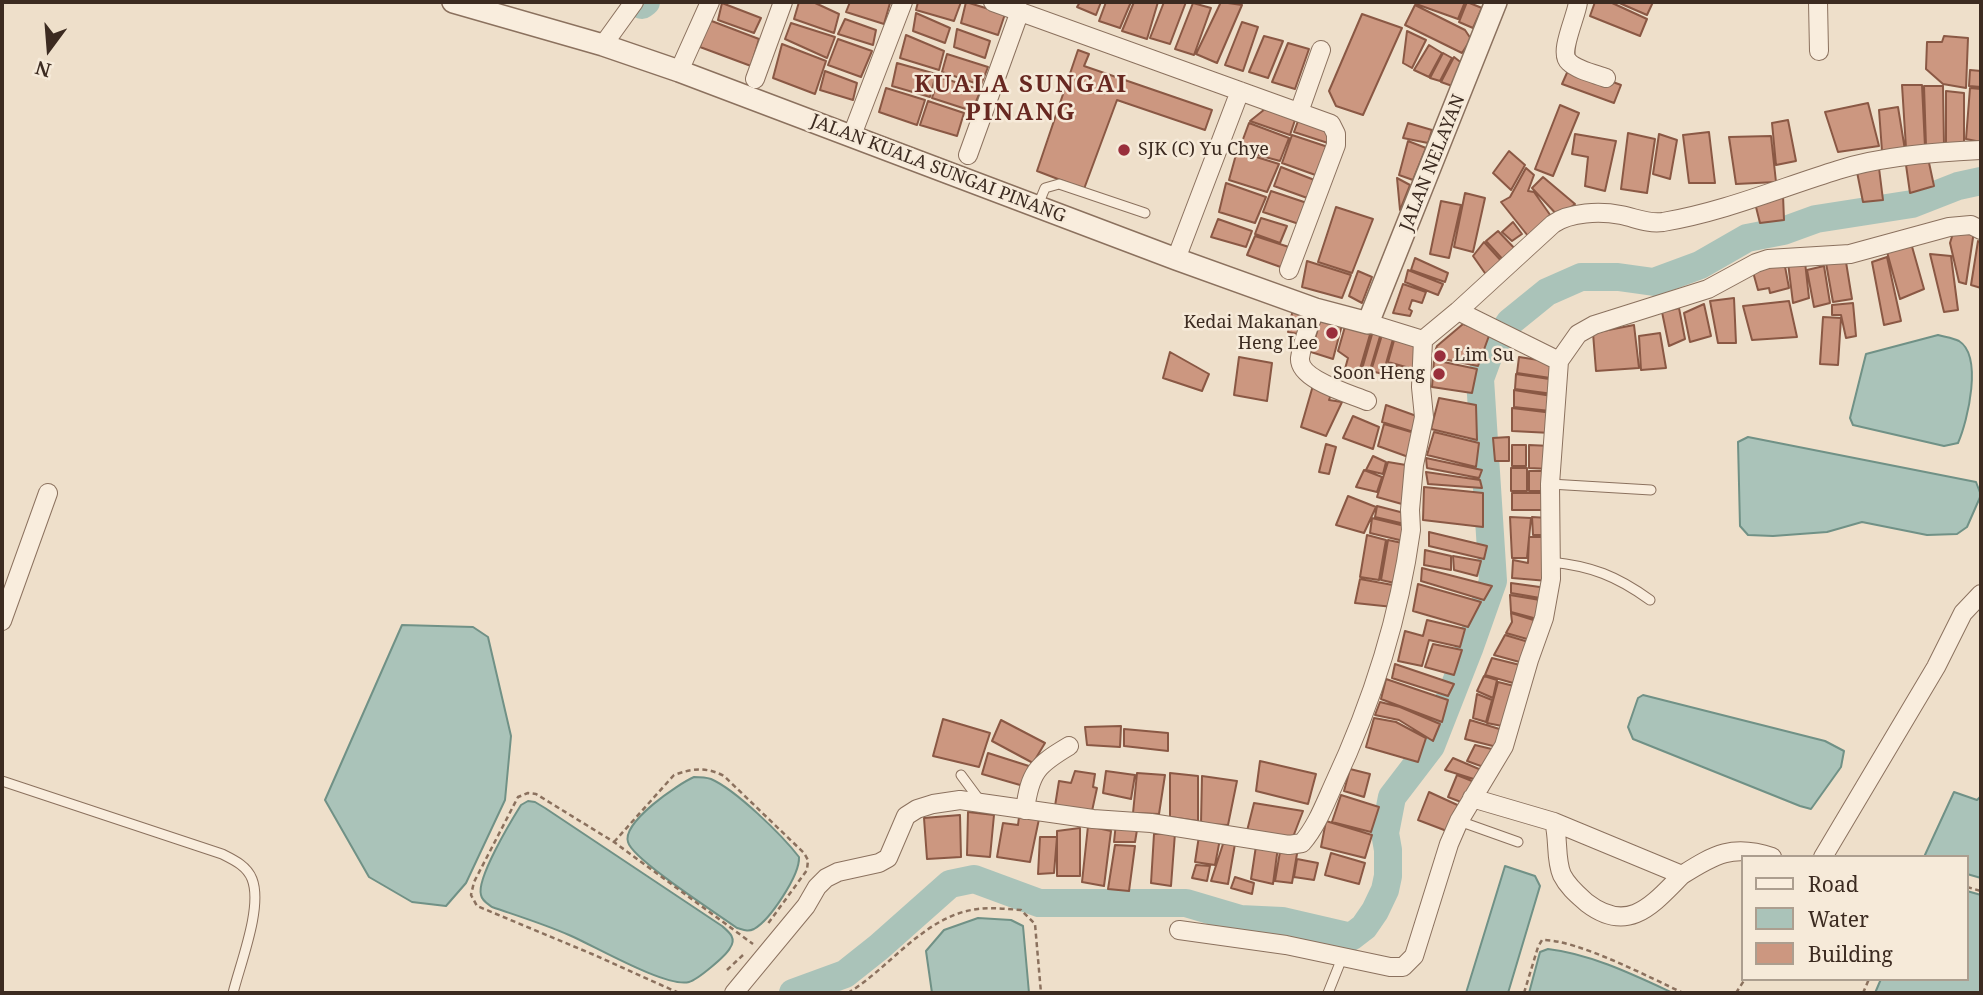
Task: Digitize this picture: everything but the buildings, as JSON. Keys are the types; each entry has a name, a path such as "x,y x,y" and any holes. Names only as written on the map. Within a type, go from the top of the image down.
{"street":[{"name":"JALAN KUALA SUNGAI PINANG","path":"453,2 603,45 678,71 1315,309 1423,340"},
{"path":"678,71 710,2"},
{"path":"755,79 783,2"},
{"path":"852,135 902,2"},
{"path":"993,2 1331,124 1336,134 1336,145 1289,270"},
{"name":"JALAN NELAYAN","path":"1368,323 1496,2"},
{"path":"1578,2 1564,51 1565,57 1573,64 1606,78"},
{"path":"1818,2 1819,51"},
{"path":"603,45 628,3"},
{"path":"968,155 1020,11"},
{"path":"1300,112 1321,50"},
{"path":"1176,258 1240,91"},
{"path":"734,993 826,878 888,858 902,821 909,813 922,807 960,800 1025,810 1151,823 1289,845 1302,843 1341,769 1377,681 1394,614 1409,540 1414,465 1424,417 1420,387 1423,340 1463,314 1553,224 1568,216 1613,214 1642,221 1661,222 1697,216 1840,169 1940,152 1981,150"},
{"path":"1179,930 1286,945 1397,967 1403,967 1411,961 1418,951 1449,844 1459,821 1504,746 1528,660 1544,618 1551,579 1550,484 1559,361 1578,334 1594,325 1707,289 1756,262 1786,257 1850,254 1949,227 1971,225 1981,230"},
{"path":"1315,309 1301,365 1311,377 1367,401"},
{"path":"1463,314 1559,361"},
{"path":"2,621 48,493"},
{"path":"1825,855 1936,667 1963,613 1981,594"},
{"path":"1025,810 1027,794 1039,765 1069,746"},
{"path":"1472,798 1554,822 1682,874"},
{"path":"1554,822 1564,878 1574,892 1603,914 1624,917 1643,911 1682,874 1708,858 1729,850 1764,855"}],"lane":[{"path":"1037,206 1045,188 1063,184 1144,213"},
{"path":"1550,484 1651,491"},
{"path":"1551,562 1571,564 1615,577 1650,600"},
{"path":"961,775 982,803"},
{"path":"2,781 222,855 243,866 253,880 255,903 233,993"},
{"path":"1459,821 1518,842"},
{"path":"1328,993 1342,958"}],"path":[{"path":"614,842 674,775 687,770 711,769 724,776 804,853 808,860 807,870 761,934"},
{"path":"679,993 477,906 471,895 474,881 518,797 528,793 536,794 614,842 753,944"},
{"path":"848,993 867,981 928,928 952,915 976,909 999,908 1021,910 1035,924 1041,993"},
{"path":"1524,993 1542,940 1556,940 1684,993"},
{"path":"727,970 745,953"}],"water":[{"path":"1938,335 1959,341 1970,360 1972,374 1969,405 1958,443 1944,446 1853,425 1850,418 1866,354"},
{"path":"1748,437 1976,482 1981,495 1967,527 1957,534 1927,535 1862,522 1827,532 1748,535 1740,526 1738,442"},
{"path":"402,625 473,627 488,637 511,736 505,800 466,883 446,906 412,902 369,877 325,800"},
{"path":"1643,695 1825,741 1844,751 1841,767 1811,809 1800,806 1633,739 1628,727 1638,698"},
{"path":"694,777 711,779 733,793 782,837 799,857 795,875 783,896 761,924 752,930 737,928 677,887 644,861 628,842 628,834 642,814 676,787"},
{"path":"1954,792 1977,800 1981,796 1981,878 1969,875 1969,855 1925,855"},
{"path":"528,801 545,808 722,926 732,938 727,952 693,980 678,982 629,965 569,935 492,907 484,901 481,887 489,864 521,805"},
{"path":"1505,866 1535,876 1540,886 1508,993 1466,993"},
{"path":"1969,892 1981,895 1981,993 1875,993 1880,981 1969,981"},
{"path":"978,918 1011,920 1023,926 1029,993 932,993 926,951 944,930"},
{"path":"1548,949 1596,960 1673,993 1529,993 1540,952"}],"waterway":[{"path":"642,5 646,2"},
{"path":"793,993 845,974 950,884 974,879 1039,903 1186,903 1240,919 1282,921 1351,937 1364,927 1385,890 1388,876 1385,833 1392,797 1431,746 1493,581 1480,379 1490,352 1510,322 1547,292 1581,277 1618,277 1654,282 1700,265 1747,238 1783,231 1816,219 1912,204 1958,186 1981,181"}],"place":[{"name":"SJK (C) Yu Chye","path":"1124,150"},
{"name":"Kedai Makanan Heng Lee","path":"1332,333"},
{"name":"Lim Su","path":"1440,356"},
{"name":"Soon Heng","path":"1439,374"}],"district":[{"name":"KUALA SUNGAI PINANG","path":"1021,99"}]}
